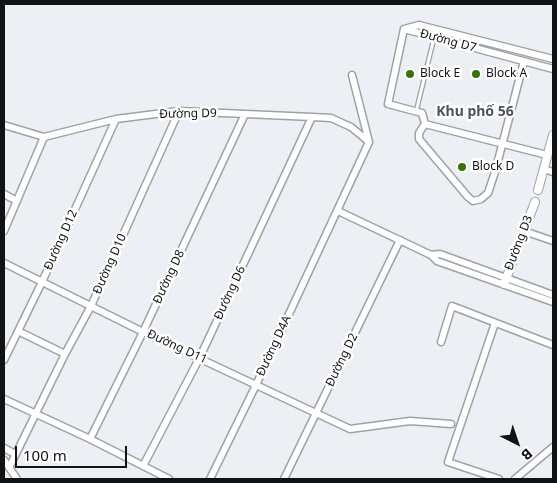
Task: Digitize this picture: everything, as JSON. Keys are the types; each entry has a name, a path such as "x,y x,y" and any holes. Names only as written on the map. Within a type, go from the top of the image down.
{"street":[{"name":"Đường D7","path":"404,29 419,25 553,59"},
{"name":"Đường D7","path":"404,29 553,69"},
{"path":"404,29 388,104 422,113 425,124 419,133 419,140 473,201 481,199 488,193 524,61"},
{"path":"352,76 369,142"},
{"name":"Đường D9","path":"44,138 116,118 179,112 330,118 351,127 369,142"},
{"name":"Đường D10","path":"9,468 35,413 91,306 179,112"},
{"name":"Đường D8","path":"90,439 143,332 245,114"},
{"name":"Đường D6","path":"142,466 200,358 312,117"},
{"name":"Đường D12","path":"4,360 42,282 116,118"},
{"path":"425,124 547,155"},
{"path":"4,125 44,138 4,231"},
{"path":"538,190 553,135"},
{"name":"Đường D4A","path":"210,479 369,142"},
{"path":"544,169 553,172"},
{"path":"4,194 17,201"},
{"name":"Đường D3","path":"505,281 535,202"},
{"path":"338,211 431,255 437,261 553,295"},
{"path":"524,231 553,241"},
{"name":"Đường D2","path":"284,479 400,240"},
{"name":"Đường D11","path":"4,263 143,332 350,429 410,421 451,424"},
{"path":"505,281 553,302"},
{"path":"441,342 452,306 553,345"},
{"path":"495,322 448,462 499,479"},
{"path":"18,331 65,354"},
{"path":"4,399 90,439 168,479"},
{"path":"515,479 553,447"},
{"path":"4,448 15,454"},
{"path":"4,460 17,479"}],"lane":[{"path":"416,112 434,38"}],"place":[{"name":"Block E","path":"410,74"},
{"name":"Block A","path":"476,74"},
{"name":"Block D","path":"462,167"}],"district":[{"name":"Khu phố 56","path":"475,112"}]}
